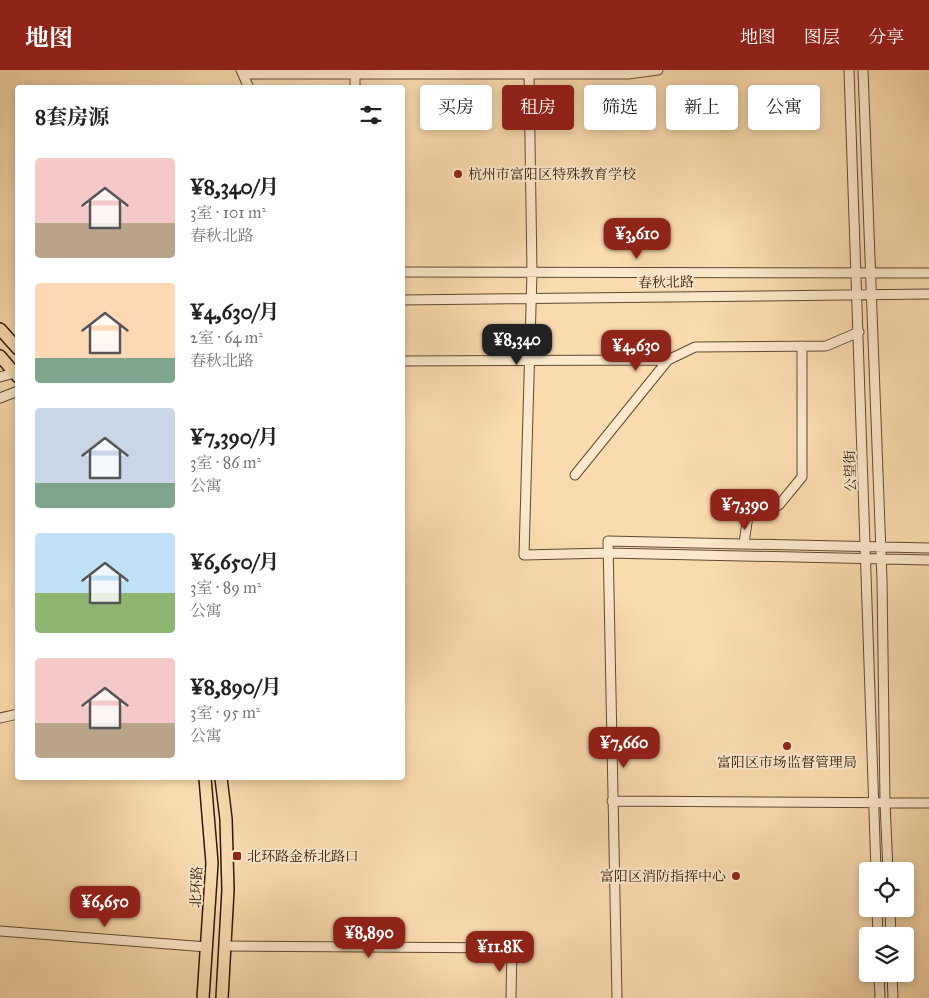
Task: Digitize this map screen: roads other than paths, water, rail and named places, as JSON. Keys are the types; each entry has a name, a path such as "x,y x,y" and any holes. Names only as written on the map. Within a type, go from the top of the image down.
{"main road":[{"path":"0,329 15,346"},
{"path":"0,356 15,373"},
{"name":"北环路","path":"203,998 212,863 205,780"},
{"path":"221,780 226,819 228,890 222,998"}],"street":[{"path":"248,85 242,72 628,74 658,70"},
{"name":"公望街","path":"849,70 876,862"},
{"name":"公望街","path":"863,70 882,560 888,862"},
{"path":"355,74 355,85"},
{"path":"529,74 532,272 524,555 608,554 929,560"},
{"name":"春秋北路","path":"405,272 929,273"},
{"name":"春秋北路","path":"405,300 929,294"},
{"path":"405,361 668,360 695,347 826,346 859,332"},
{"path":"744,543 748,516 779,505 802,477 802,346"},
{"path":"575,475 668,360"},
{"path":"0,377 15,374"},
{"path":"0,398 15,392"},
{"path":"617,998 608,541 929,548"},
{"path":"0,718 15,715"},
{"path":"612,801 929,803"},
{"path":"0,931 207,947"},
{"path":"225,946 512,948 511,998"},
{"path":"879,982 880,998"},
{"path":"892,982 893,998"}],"place":[{"name":"杭州市富阳区特殊教育学校","path":"458,174"},
{"name":"富阳区市场监督管理局","path":"787,746"},
{"name":"北环路金桥北路口","path":"237,856"},
{"name":"富阳区消防指挥中心","path":"736,876"}]}
